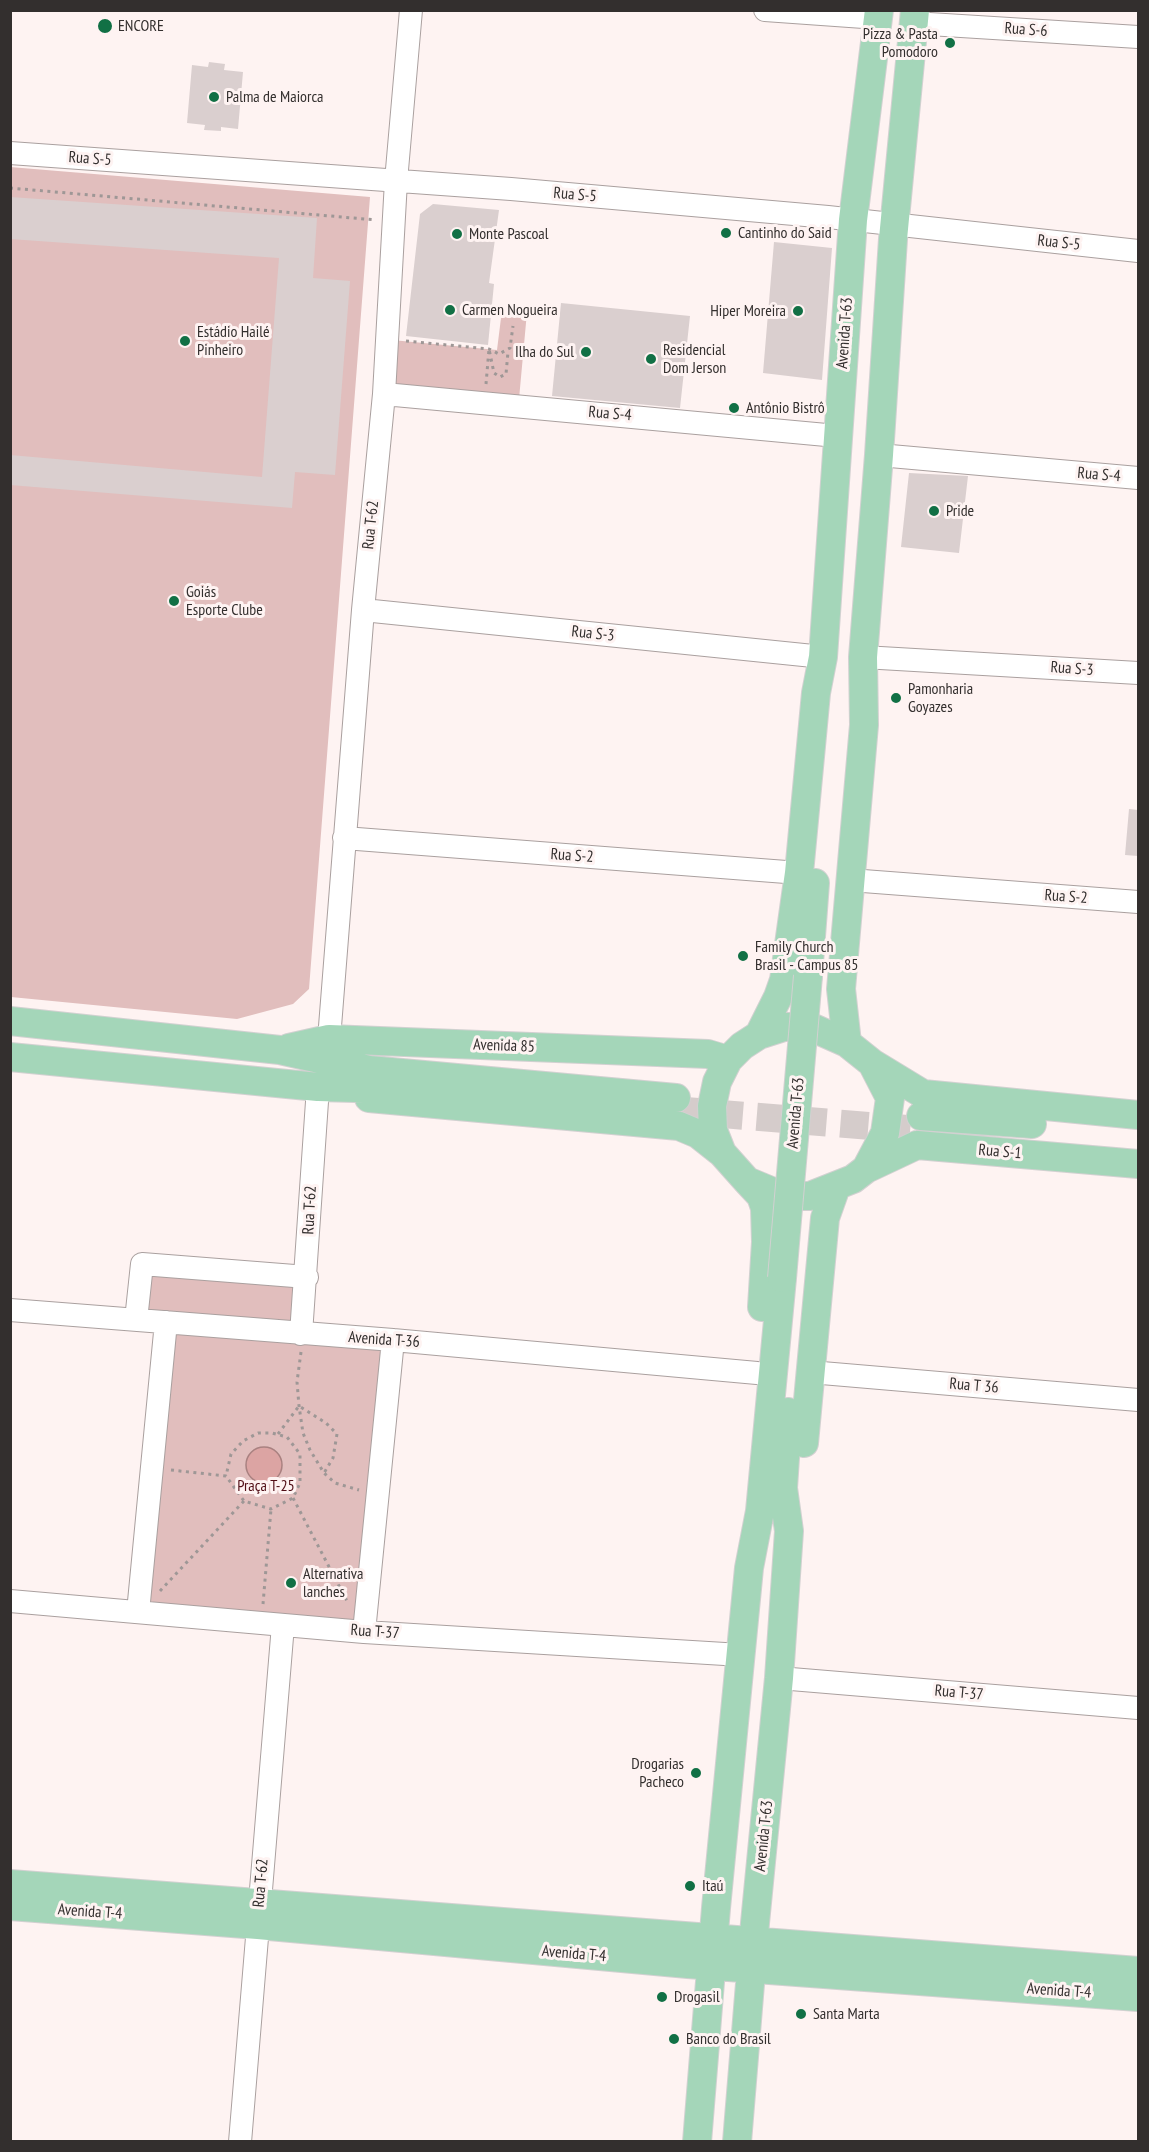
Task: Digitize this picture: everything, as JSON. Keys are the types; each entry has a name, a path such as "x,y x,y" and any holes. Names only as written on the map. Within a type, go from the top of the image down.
{"main road":[{"name":"Avenida T-63","path":"759,1035 784,980 799,873 816,693 823,657 853,220 878,14"},
{"name":"Avenida T-63","path":"847,1043 841,989 864,725 863,657 894,226 914,17"},
{"name":"Avenida T-63","path":"816,978 829,706 823,657"},
{"name":"Avenida T-63","path":"697,2142 713,1937 749,1568 760,1511 790,1278 816,978 847,723 863,657"},
{"name":"Avenida 85","path":"10,1022 280,1050 369,1070 675,1104 369,1087 318,1087 10,1057"},
{"path":"872,1063 890,1098 885,1133 866,1168 836,1187 810,1196 783,1196 747,1181 732,1168 722,1153 713,1130 712,1106 717,1082 728,1060 742,1046 759,1035 784,1027 811,1027 847,1043 872,1063 923,1094 1138,1115"},
{"name":"Avenida 85","path":"280,1050 328,1039 708,1054 728,1060"},
{"name":"Avenida 85","path":"318,1087 365,1098 679,1126 698,1134 722,1153"},
{"name":"Rua S-1","path":"1138,1133 920,1123 1138,1148"},
{"name":"Rua S-1","path":"866,1168 917,1145 1138,1164"},
{"name":"Avenida T-63","path":"747,1181 761,1196 765,1208 766,1242 747,1510 749,1568"},
{"name":"Avenida T-63","path":"737,2142 752,1954 779,1678 789,1531 798,1499 825,1218 836,1187"},
{"name":"Avenida T-63","path":"789,1531 783,1488 790,1278"},
{"name":"Avenida T-4","path":"10,1884 711,1965 752,1954 1138,1971"},
{"name":"Avenida T-4","path":"10,1906 259,1914 713,1937 752,1954 1138,1997"}],"street":[{"name":"Rua T-62","path":"328,1039 363,610 384,394 396,181 411,10"},
{"path":"765,10 878,14"},
{"name":"Rua S-6","path":"914,17 1138,38"},
{"name":"Rua S-5","path":"10,153 396,181 853,220 1138,251"},
{"name":"Rua S-4","path":"384,394 837,436"},
{"name":"Rua S-4","path":"879,455 1138,478"},
{"name":"Rua S-3","path":"363,610 823,657"},
{"name":"Rua S-3","path":"863,657 1138,674"},
{"name":"Rua S-2","path":"344,838 799,873"},
{"name":"Rua S-2","path":"850,880 1138,902"},
{"name":"Rua T-62","path":"301,1342 318,1087"},
{"path":"136,1320 142,1264 306,1277"},
{"name":"Avenida T-36","path":"10,1310 166,1322 301,1342 393,1340 758,1373"},
{"path":"138,1612 166,1322"},
{"path":"364,1632 393,1340"},
{"name":"Rua T 36","path":"810,1372 1138,1401"},
{"name":"Rua T-37","path":"10,1601 364,1632 741,1655"},
{"name":"Rua T-62","path":"240,2142 283,1625"},
{"name":"Rua T-37","path":"779,1678 1138,1708"}],"path":[{"path":"10,188 382,221"},
{"path":"489,349 494,373 500,377 506,374 513,326"},
{"path":"396,340 489,349 499,354 508,350"},
{"path":"485,402 489,349"},
{"path":"301,1342 297,1382 303,1433 324,1473 335,1483 363,1491"},
{"path":"278,1434 299,1406"},
{"path":"299,1406 337,1434 333,1458 324,1473"},
{"path":"169,1470 226,1476 244,1501 271,1509 293,1498 300,1484 300,1454 287,1437 258,1433 243,1441 231,1454 226,1476"},
{"path":"293,1498 350,1607"},
{"path":"160,1591 244,1501"},
{"path":"263,1607 271,1509"}],"green space":[{"name":"Goiás Esporte Clube","path":"10,167 370,197 309,989 293,1004 237,1019 11,997"},
{"path":"502,310 527,312 519,399 389,385 392,340 497,350"},
{"path":"147,1270 299,1283 295,1327 144,1313"},
{"name":"Praça T-25","path":"172,1328 390,1342 362,1628 140,1611"}],"shaded area":[{"path":"264,1447 277,1452 282,1465 277,1478 264,1483 251,1478 246,1465 251,1452"}],"building":[{"name":"Palma de Maiorca","path":"209,62 225,64 224,70 243,72 238,129 221,127 221,131 204,130 205,125 187,123 192,65 208,67"},
{"path":"10,197 317,218 313,278 350,281 335,475 295,472 292,508 10,485 10,455 262,477 279,258 10,239"},
{"path":"433,204 499,210 489,283 494,284 488,345 406,336 420,214"},
{"name":"Hiper Moreira","path":"774,242 832,248 822,380 763,373"},
{"path":"561,303 690,316 680,408 552,396"},
{"name":"Pride","path":"909,473 968,476 959,553 901,547"},
{"path":"1129,809 1138,810 1138,856 1125,855"}],"tunnel":[{"path":"673,1110 919,1130"}],"place":[{"name":"ENCORE","path":"105,26"},
{"name":"Pizza & Pasta Pomodoro","path":"950,43"},
{"name":"Palma de Maiorca","path":"214,97"},
{"name":"Cantinho do Said","path":"726,233"},
{"name":"Monte Pascoal","path":"457,234"},
{"name":"Carmen Nogueira","path":"450,310"},
{"name":"Hiper Moreira","path":"798,311"},
{"name":"Estádio Hailé Pinheiro","path":"185,341"},
{"name":"Ilha do Sul","path":"586,352"},
{"name":"Residencial Dom Jerson","path":"651,359"},
{"name":"Antônio Bistrô","path":"734,408"},
{"name":"Pride","path":"934,511"},
{"name":"Goiás Esporte Clube","path":"174,601"},
{"name":"Pamonharia Goyazes","path":"896,698"},
{"name":"Family Church Brasil - Campus 85","path":"743,956"},
{"name":"Alternativa lanches","path":"291,1583"},
{"name":"Drogarias Pacheco","path":"696,1773"},
{"name":"Itaú","path":"690,1886"},
{"name":"Drogasil","path":"662,1997"},
{"name":"Santa Marta","path":"801,2014"},
{"name":"Banco do Brasil","path":"674,2039"}]}
